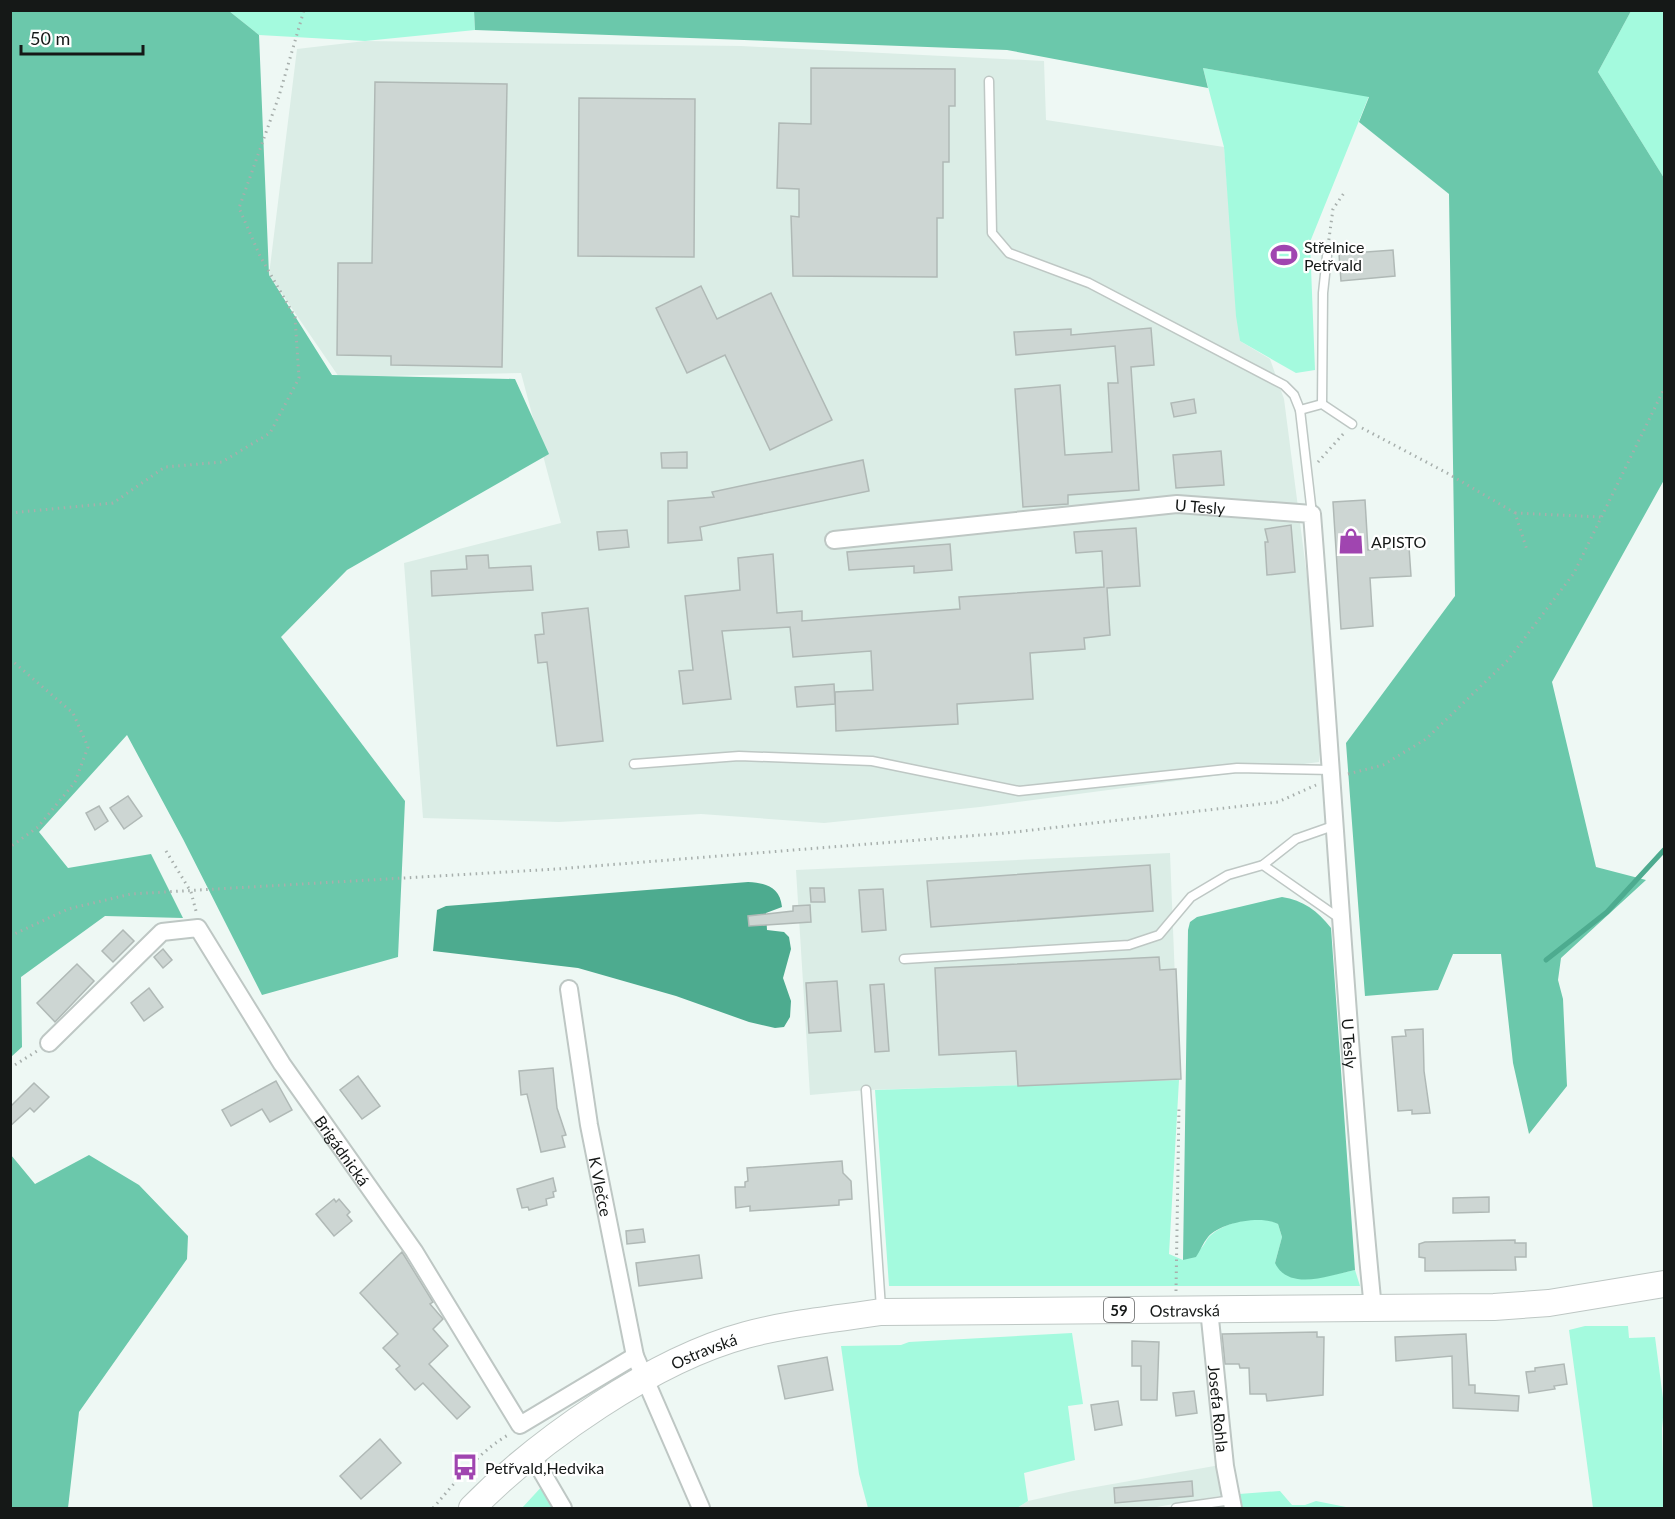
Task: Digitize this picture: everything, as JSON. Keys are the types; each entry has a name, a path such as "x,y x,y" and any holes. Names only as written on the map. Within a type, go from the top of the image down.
{"main road":[{"name":"Ostravská","path":"472,1509 532,1455 593,1412 674,1362 746,1335 811,1322 881,1312 1494,1307 1549,1303 1665,1284"}],"street":[{"name":"U Tesly","path":"834,540 1177,504 1312,514 1332,774 1339,918 1373,1309"},
{"path":"49,1043 162,932 198,928"},
{"name":"Brigádnická","path":"198,928 282,1064 414,1251 520,1425 635,1356"},
{"name":"K Vlečce","path":"569,989 589,1125 635,1356 643,1381"},
{"name":"Josefa Rohla","path":"1209,1309 1222,1444 1232,1504"},
{"path":"643,1381 701,1509"},
{"path":"532,1455 563,1509"}],"lane":[{"path":"989,81 992,233 1000,245 1028,261 1089,283 1284,385 1294,395 1300,410 1312,514"},
{"path":"1322,404 1323,293 1328,256"},
{"path":"1300,410 1322,404 1352,424"},
{"path":"634,764 739,756 873,761 1019,791 1237,768 1332,774"},
{"path":"904,959 1129,945 1159,935 1191,897 1209,886 1228,875 1263,865 1296,839 1333,826"},
{"path":"1263,865 1339,918"},
{"path":"866,1090 881,1312"},
{"path":"1176,1509 1232,1504"}],"path":[{"path":"10,513 112,503 165,467 222,462 270,433 299,378 295,317 260,256 239,208 279,96 304,10"},
{"path":"1328,256 1333,209 1344,193"},
{"path":"10,936 68,909 131,894 557,869 1006,833 1278,802 1332,774 1383,765 1426,739 1515,652 1574,573 1665,389"},
{"path":"1307,474 1352,424 1447,473 1515,513 1601,517"},
{"path":"1515,513 1527,550"},
{"path":"10,659 73,713 88,747 75,782 38,827 10,847"},
{"path":"166,851 191,892 198,928"},
{"path":"10,1068 49,1043"},
{"path":"1176,1309 1179,1107"},
{"path":"433,1509 469,1466 495,1442 512,1432"}],"shaded area":[{"path":"11,10 229,11 259,35 269,275 332,375 515,379 549,454 347,570 281,637 405,801 398,957 262,995 127,735 39,832 68,868 151,854 183,918 105,916 21,977 22,1047 11,1057"},
{"path":"229,11 474,11 475,30 365,41 259,35"},
{"path":"474,11 1631,11 1598,72 1664,178 1664,480 1552,682 1596,867 1646,880 1561,958 1558,980 1563,999 1567,1086 1529,1134 1513,1063 1501,954 1453,954 1438,990 1365,996 1346,743 1455,596 1449,194 1359,122 1369,97 1203,68 1208,88 1007,50 475,30"},
{"path":"1631,11 1664,11 1664,178 1598,72"},
{"path":"365,41 741,46 1044,61 1046,120 1224,147 1240,341 1270,359 1284,399 1324,708 1319,762 980,807 824,823 701,814 559,822 423,818 404,563 561,523 521,373 339,377 269,275 297,49"},
{"path":"1203,68 1369,96 1310,242 1315,370 1296,373 1240,341 1236,316 1224,147"},
{"path":"1170,853 1179,1080 866,1090 810,1095 796,870"},
{"path":"748,882 771,887 781,900 782,907 766,913 767,930 784,932 789,937 791,949 783,978 791,1001 790,1017 784,1027 775,1028 749,1022 676,996 578,968 433,951 437,910 446,906"},
{"path":"1282,897 1309,907 1331,928 1355,1270 1311,1279 1290,1277 1281,1272 1275,1263 1282,1237 1278,1224 1271,1221 1252,1220 1222,1227 1208,1237 1196,1257 1183,1260 1188,930 1190,922 1197,917"},
{"path":"1179,1080 1169,1254 1183,1260 1201,1248 1208,1237 1226,1226 1253,1219 1271,1221 1278,1224 1282,1237 1275,1263 1317,1278 1355,1270 1360,1286 889,1286 875,1090"},
{"path":"11,1155 35,1184 89,1155 139,1185 188,1236 187,1259 79,1412 68,1508 11,1508"},
{"path":"1585,1326 1628,1326 1629,1338 1655,1337 1664,1406 1662,1429 1664,1508 1593,1508 1569,1330"},
{"path":"1072,1333 1083,1404 1068,1406 1075,1460 1024,1473 1028,1501 1017,1508 868,1508 859,1474 841,1346 901,1345 909,1342"},
{"path":"1220,1465 1225,1495 1151,1508 1017,1508 1028,1501 1073,1491"},
{"path":"545,1483 559,1508 522,1508"},
{"path":"1280,1491 1292,1505 1305,1505 1316,1501 1351,1508 1241,1508 1239,1494"}],"building":[{"path":"811,68 955,69 955,106 949,106 949,162 943,162 943,218 937,218 937,277 793,276 791,216 799,217 799,189 777,188 779,123 811,124"},
{"path":"375,82 507,84 502,367 391,365 391,356 337,355 338,263 372,263"},
{"path":"579,98 695,99 694,257 578,256"},
{"path":"1393,250 1395,276 1341,281 1339,254"},
{"path":"701,286 717,319 771,293 832,420 770,450 725,355 687,373 656,308"},
{"path":"1151,328 1154,365 1131,367 1139,490 1068,495 1068,504 1023,507 1015,389 1060,385 1065,455 1112,452 1108,383 1118,383 1115,346 1016,355 1014,332 1071,329 1071,335"},
{"path":"1194,399 1196,413 1174,417 1171,403"},
{"path":"1221,451 1224,485 1176,488 1173,455"},
{"path":"687,452 687,468 662,468 661,453"},
{"path":"863,460 869,491 700,527 702,540 668,543 668,501 714,497 712,492"},
{"path":"1365,500 1368,550 1409,547 1411,576 1370,578 1373,626 1341,629 1333,502"},
{"path":"1291,525 1295,572 1267,575 1265,542 1268,542 1265,529"},
{"path":"1136,528 1140,586 1107,588 1110,635 1084,638 1085,649 1030,653 1033,699 957,704 958,724 836,731 835,692 873,690 871,651 793,657 790,627 722,631 731,699 683,704 679,671 693,670 685,596 740,590 738,558 773,554 777,613 802,611 802,621 960,609 959,597 1104,587 1102,551 1076,553 1074,532"},
{"path":"627,530 629,547 599,550 597,532"},
{"path":"950,544 952,570 914,573 914,566 849,570 847,552"},
{"path":"488,555 489,568 531,566 533,590 432,596 431,571 467,569 466,556"},
{"path":"588,608 603,741 557,746 547,662 538,663 535,635 544,634 542,613"},
{"path":"834,684 835,704 797,707 795,687"},
{"path":"128,796 142,816 124,829 110,808"},
{"path":"99,806 108,821 95,830 86,813"},
{"path":"1150,865 1153,911 931,927 927,881"},
{"path":"810,888 824,888 825,902 811,902"},
{"path":"883,889 886,930 862,932 859,890"},
{"path":"810,905 811,922 749,926 748,916 793,911 793,906"},
{"path":"123,930 134,941 113,962 102,951"},
{"path":"163,949 172,960 163,968 154,957"},
{"path":"1159,957 1160,970 1176,969 1181,1079 1018,1086 1016,1051 939,1055 935,968"},
{"path":"77,964 94,981 55,1022 37,1003"},
{"path":"837,981 841,1031 809,1033 806,983"},
{"path":"884,984 889,1051 875,1052 870,985"},
{"path":"149,988 163,1007 144,1021 131,1003"},
{"path":"1423,1029 1424,1071 1430,1113 1412,1114 1412,1110 1398,1111 1392,1037 1406,1036 1405,1030"},
{"path":"553,1068 557,1108 566,1135 562,1136 565,1147 541,1152 527,1094 521,1095 519,1071"},
{"path":"358,1076 380,1106 362,1119 340,1090"},
{"path":"276,1081 292,1110 270,1122 262,1109 231,1126 222,1110"},
{"path":"34,1083 49,1097 34,1112 30,1108 10,1126 10,1107"},
{"path":"842,1161 843,1173 851,1181 852,1199 839,1200 839,1205 750,1211 750,1206 736,1208 735,1187 745,1187 745,1182 748,1181 747,1168"},
{"path":"553,1178 556,1191 553,1192 554,1197 546,1199 547,1205 529,1210 528,1207 522,1208 517,1189"},
{"path":"1489,1197 1489,1212 1453,1213 1453,1198"},
{"path":"334,1199 336,1202 339,1199 350,1212 347,1215 352,1221 334,1236 316,1214"},
{"path":"643,1229 645,1242 627,1244 626,1231"},
{"path":"1515,1240 1515,1243 1526,1243 1526,1257 1515,1257 1516,1270 1425,1271 1425,1258 1419,1257 1419,1244 1425,1242"},
{"path":"402,1252 433,1302 430,1304 443,1319 433,1329 448,1346 429,1364 470,1407 457,1419 423,1383 415,1390 396,1369 400,1366 383,1348 398,1334 360,1293"},
{"path":"699,1255 702,1278 639,1286 636,1263"},
{"path":"1317,1332 1317,1337 1324,1337 1323,1395 1267,1401 1266,1394 1250,1394 1249,1368 1240,1368 1239,1364 1225,1364 1222,1334"},
{"path":"1466,1334 1469,1385 1475,1385 1475,1393 1519,1396 1518,1411 1453,1408 1452,1356 1396,1361 1395,1337"},
{"path":"1132,1341 1159,1342 1157,1400 1141,1400 1141,1366 1132,1366"},
{"path":"827,1357 833,1390 785,1399 778,1366"},
{"path":"1564,1364 1567,1384 1554,1386 1555,1389 1529,1393 1526,1372 1535,1371 1535,1368"},
{"path":"1194,1391 1197,1413 1176,1416 1173,1393"},
{"path":"1118,1401 1122,1425 1095,1430 1091,1405"},
{"path":"380,1439 401,1463 361,1499 340,1476"},
{"path":"1192,1481 1193,1496 1115,1503 1114,1488"}],"waterway":[{"path":"1546,960 1607,912 1664,850"}],"place":[{"name":"Střelnice Petřvald","path":"1284,255"},
{"name":"APISTO","path":"1351,541"},
{"name":"Petřvald,Hedvika","path":"465,1467"}]}
